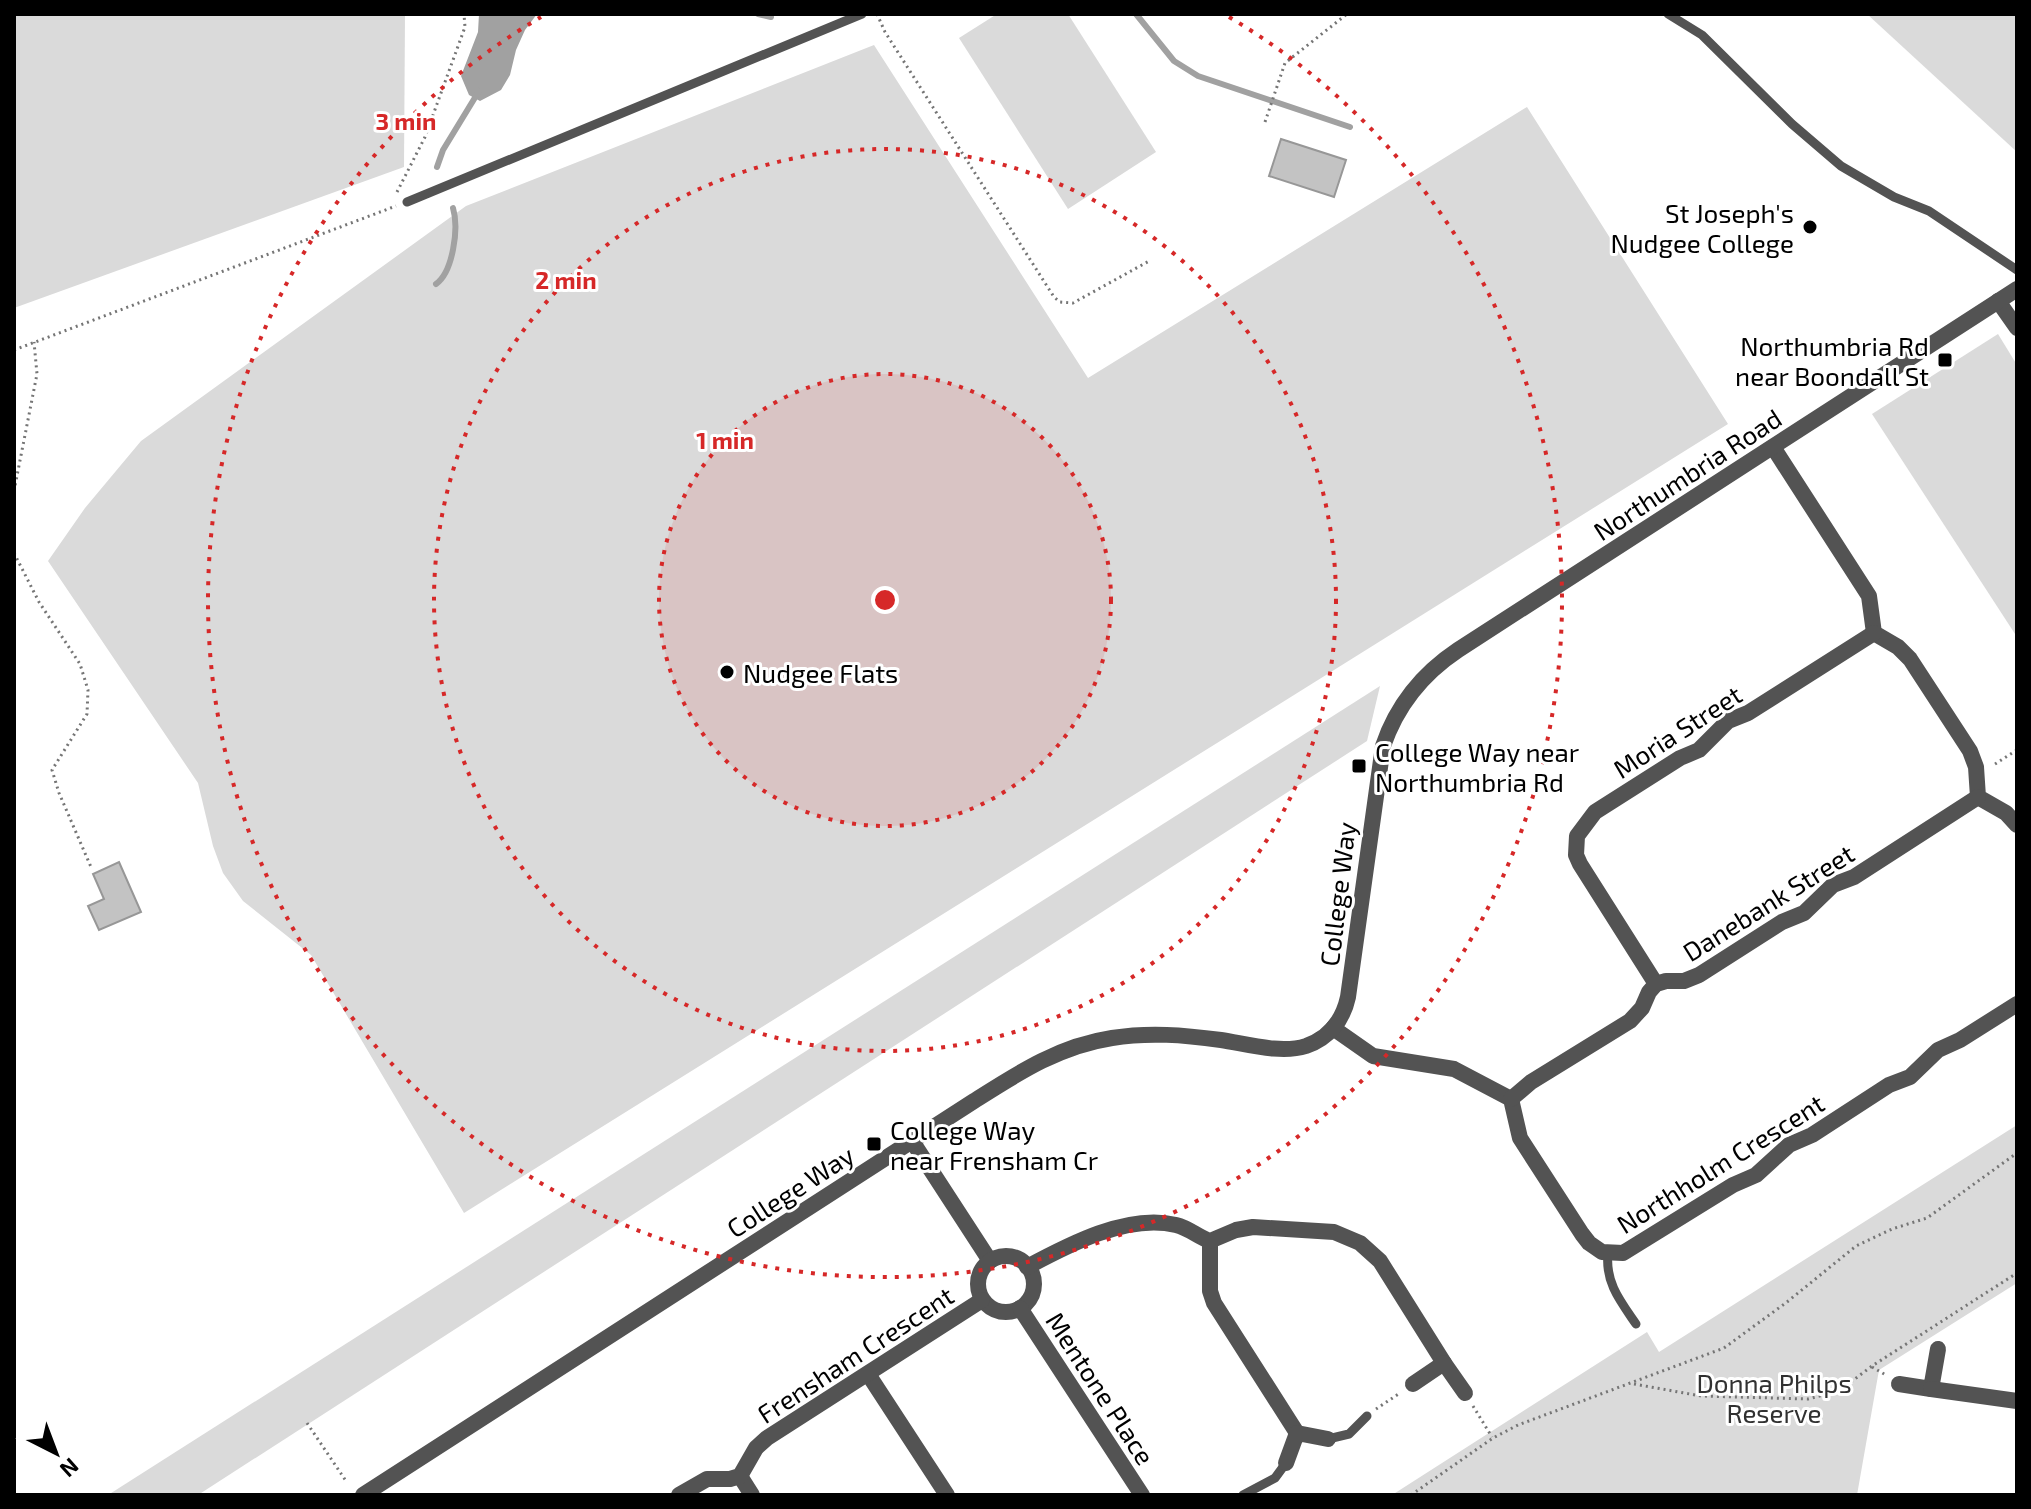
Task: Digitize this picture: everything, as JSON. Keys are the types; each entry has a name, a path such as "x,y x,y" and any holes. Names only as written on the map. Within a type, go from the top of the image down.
{"street":[{"name":"Northumbria Road","path":"1396,714 1416,685 1440,662 2017,289"},
{"path":"1998,301 2017,328"},
{"path":"1773,447 1869,596 1874,633 1898,647 1910,659 1970,751 1977,774 1978,797 2006,813 2017,825"},
{"name":"Moria Street","path":"1656,984 1580,864 1576,845 1582,827 1595,812 1680,758 1699,750 1728,721 1748,713 1874,633"},
{"name":"College Way","path":"363,1495 1021,1071 1068,1048 1129,1035 1161,1034 1286,1049 1306,1046 1324,1037 1344,1011 1348,997 1379,762 1396,714"},
{"name":"Danebank Street","path":"1656,984 1684,981 1699,975 1782,922 1804,913 1833,885 1854,877 1978,797"},
{"path":"1333,1028 1373,1056 1454,1069 1511,1099 1531,1082 1630,1021 1656,984"},
{"name":"Northholm Crescent","path":"1511,1099 1520,1138 1582,1234 1595,1249 1608,1254 1623,1253 1733,1185 1756,1175 1789,1145 1812,1135 1889,1085 1910,1077 1938,1050 1960,1040 2017,1004"},
{"path":"912,1141 990,1261"},
{"path":"1027,1267 1093,1234 1131,1225 1176,1224 1210,1241 1236,1230 1253,1227 1334,1232 1360,1243 1380,1261 1465,1393"},
{"path":"1210,1241 1210,1291 1214,1303 1297,1433 1328,1439"},
{"path":"1006,1256 1022,1261 1027,1267 1034,1284 1032,1294 1020,1308 1004,1312 982,1300 979,1275 990,1261 1006,1256"},
{"name":"Frensham Crescent","path":"740,1476 761,1442 982,1300"},
{"name":"Mentone Place","path":"1020,1308 1142,1495"},
{"path":"1931,1389 1938,1349"},
{"path":"1413,1384 1444,1363"},
{"path":"868,1374 947,1495"},
{"path":"1899,1384 2017,1401"},
{"path":"1286,1463 1297,1433"},
{"path":"679,1495 707,1479 740,1476 752,1495"}],"lane":[{"path":"407,202 862,14"},
{"path":"1668,14 1702,35 1792,124 1841,166 1866,183 1947,222 2017,270"},
{"path":"1608,1254 1611,1285 1636,1324"},
{"path":"1328,1439 1349,1434 1367,1416"},
{"path":"1243,1495 1275,1478 1286,1463"}],"path":[{"path":"388,209 425,137 465,27 464,14"},
{"path":"877,14 885,32 1054,297 1060,302 1073,303 1151,260"},
{"path":"1265,122 1285,63 1347,14"},
{"path":"14,350 407,202"},
{"path":"14,491 37,374 34,342"},
{"path":"14,553 39,602 80,664 88,690 87,714 52,770 91,867"},
{"path":"1977,774 2017,750"},
{"path":"1411,1495 1493,1438 1518,1425 1724,1348 1856,1246 1892,1229 1927,1218 2017,1153"},
{"path":"1631,1383 1701,1396 1808,1399 1839,1391 1872,1366 2017,1273"},
{"path":"1367,1416 1413,1384"},
{"path":"1465,1393 1493,1438"},
{"path":"307,1423 346,1481"}],"green space":[{"path":"14,14 405,14 404,167 14,308"},
{"path":"997,14 1068,14 1156,152 1068,209 959,38"},
{"path":"1867,14 2017,14 2017,152"},
{"name":"Nudgee Flats","path":"874,45 1088,378 1527,107 1728,424 464,1213 311,955 243,901 223,873 213,846 198,783 48,561 85,508 141,441 466,206"},
{"path":"1998,334 2017,365 2017,637 1872,414"},
{"path":"1380,686 1367,741 198,1495 108,1495"},
{"name":"Donna Philps Reserve","path":"2017,1125 2017,1283 1879,1370 1857,1495 1392,1495 1647,1332 1659,1352"}],"shaded area":[{"path":"479,14 537,14 525,30 510,75 501,90 480,101 469,95 461,76 478,32"}],"building":[{"path":"1281,139 1346,160 1334,197 1269,176"},
{"path":"119,862 141,912 99,930 88,906 104,899 93,874"}],"waterway":[{"path":"758,14 771,17"},
{"path":"1136,14 1174,61 1198,76 1350,127"},
{"path":"437,167 443,150 479,91"},
{"path":"436,284 447,270 453,249 453,208"}],"place":[{"name":"St Joseph's Nudgee College","path":"1810,227"},
{"name":"Northumbria Rd near Boondall St","path":"1945,360"},
{"name":"Nudgee Flats","path":"727,672"},
{"name":"College Way near Northumbria Rd","path":"1359,766"},
{"name":"College Way near Frensham Cr","path":"874,1144"}]}
